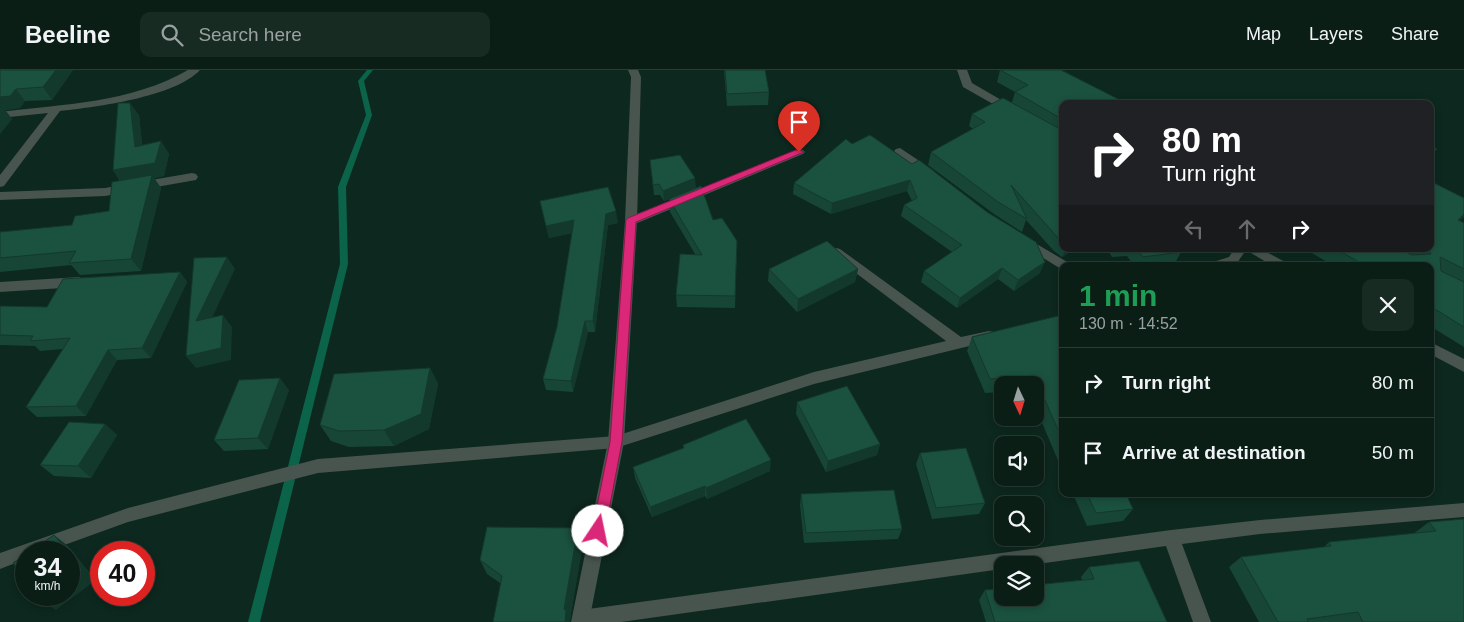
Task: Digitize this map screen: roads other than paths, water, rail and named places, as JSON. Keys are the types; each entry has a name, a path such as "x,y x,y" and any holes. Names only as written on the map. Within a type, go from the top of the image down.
{"street":[{"path":"0,115 130,98 180,81 195,70"},
{"path":"633,70 636,76 631,220 616,442 581,620 1171,538 1260,527 1464,510"},
{"path":"962,70 967,85 1023,117"},
{"path":"0,184 57,108"},
{"path":"900,151 937,179"},
{"path":"631,220 799,152"},
{"path":"0,196 105,192 192,177"},
{"path":"1012,233 1059,262"},
{"path":"836,252 960,344"},
{"path":"1227,262 1233,260 1238,252"},
{"path":"1257,252 1275,262"},
{"path":"0,288 96,281"},
{"path":"0,561 128,515 318,466 616,442 814,378 960,344 1007,331"},
{"path":"1434,349 1464,366"},
{"path":"1171,538 1202,622"}],"waterway":[{"path":"254,622 344,264 342,187 369,115 361,81 370,70"}]}
